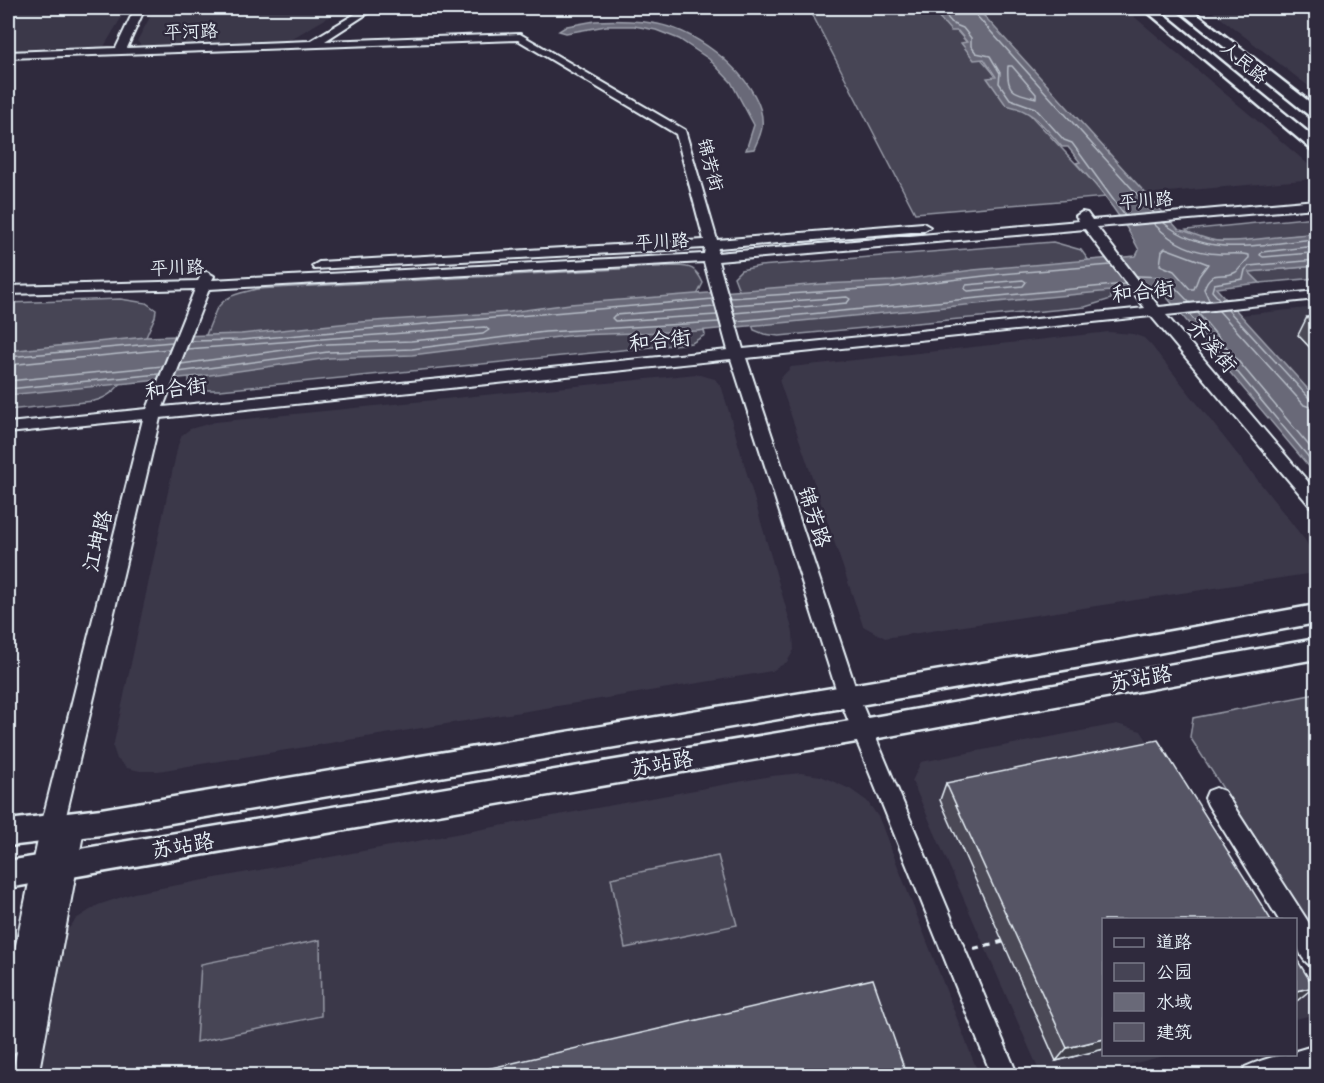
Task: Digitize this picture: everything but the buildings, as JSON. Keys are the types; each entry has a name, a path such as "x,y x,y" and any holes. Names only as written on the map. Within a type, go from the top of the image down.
{"main road":[{"name":"人民路","path":"1149,8 1317,146"},
{"name":"人民路","path":"1182,8 1317,114"},
{"name":"苏站路","path":"8,833 1116,651 1317,614"},
{"name":"苏站路","path":"8,875 862,730 1317,649"}],"street":[{"path":"120,51 140,8"},
{"path":"312,45 371,8"},
{"name":"平河路","path":"8,56 520,37"},
{"name":"锦芳街","path":"520,37 681,132 737,354"},
{"name":"平川路","path":"1176,211 1317,192"},
{"name":"平川路","path":"8,290 711,251 1176,211 1317,204"},
{"name":"齐溪街","path":"1084,219 1142,296 1162,311 1317,502"},
{"name":"平川路","path":"8,279 205,279"},
{"name":"江坤路","path":"54,868 153,413 205,279"},
{"name":"和合街","path":"8,428 1317,295"},
{"name":"锦芳路","path":"737,354 848,695 1005,1076"},
{"path":"1216,798 1292,918"},
{"path":"8,1042 54,868"},
{"path":"26,1076 54,868"},
{"path":"1297,926 1317,956"},
{"path":"1254,1076 1317,1058"}],"path":[{"path":"955,953 1009,940"}],"shaded area":[{"path":"8,8 127,8 102,50 8,53"},
{"path":"155,8 344,8 286,42 142,47 137,41"},
{"path":"977,8 1124,8 1301,158 1310,166 1313,175 1304,180 1145,194"},
{"path":"1207,8 1316,8 1316,92 1209,9"},
{"path":"1316,307 1316,398 1241,315"},
{"path":"1109,332 1133,334 1144,338 1151,345 1305,540 1314,556 1316,568 1314,573 885,638 863,626 779,380 791,367"},
{"path":"696,374 715,379 722,388 793,632 794,650 787,662 772,671 158,771 127,768 117,759 113,747 178,445 182,435 190,429 215,422"},
{"path":"1117,724 1141,731 1259,918 1102,918 1102,1056 1163,1056 1090,1075 1041,1075 912,781 921,762"},
{"path":"801,773 821,776 850,789 867,801 879,818 979,1075 34,1076 55,957 66,932 76,919 98,905 134,893 771,776"},
{"path":"1297,978 1316,1009 1316,1014 1297,1019"}],"green space":[{"path":"809,8 937,8 1022,106 1107,197 915,213"},
{"path":"1316,217 1316,234 1248,241 1213,240 1198,237 1186,230"},
{"path":"1053,242 1081,250 1111,291 1111,299 1085,307 779,336 754,330 734,277 741,270 760,266"},
{"path":"675,266 692,269 703,283 697,295 705,335 692,343 220,390 206,390 189,385 189,377 216,310 229,298 244,292 257,289"},
{"path":"1316,266 1316,278 1260,283 1248,272"},
{"path":"120,299 146,303 156,310 139,354 125,379 116,389 106,397 94,401 8,410 8,303"},
{"path":"1316,694 1316,934 1190,737 1193,718"},
{"path":"718,856 737,925 625,948 611,878"},
{"path":"320,940 321,1016 196,1042 201,964"}],"water":[{"path":"931,8 977,8 1179,230 1218,241 1316,234 1316,266 1249,272 1260,283 1216,288 1316,398 1316,475 1159,288 697,331 575,335 412,355 329,358 210,375 8,395 8,351 146,337 241,334 360,322 510,312 570,304 822,284 892,281 973,270 1136,256 1139,250 1126,227 1076,163 1080,162 1068,147 1062,147 1031,115 1006,105 987,78 996,77 984,59 974,60 961,43 967,42 958,31 951,31"},
{"path":"595,21 632,21 669,27 683,32 715,52 744,80 761,111 762,127 754,149 746,150 754,125 731,82 709,59 679,39 656,30 634,26 606,26 566,33 559,31 567,26"}]}
